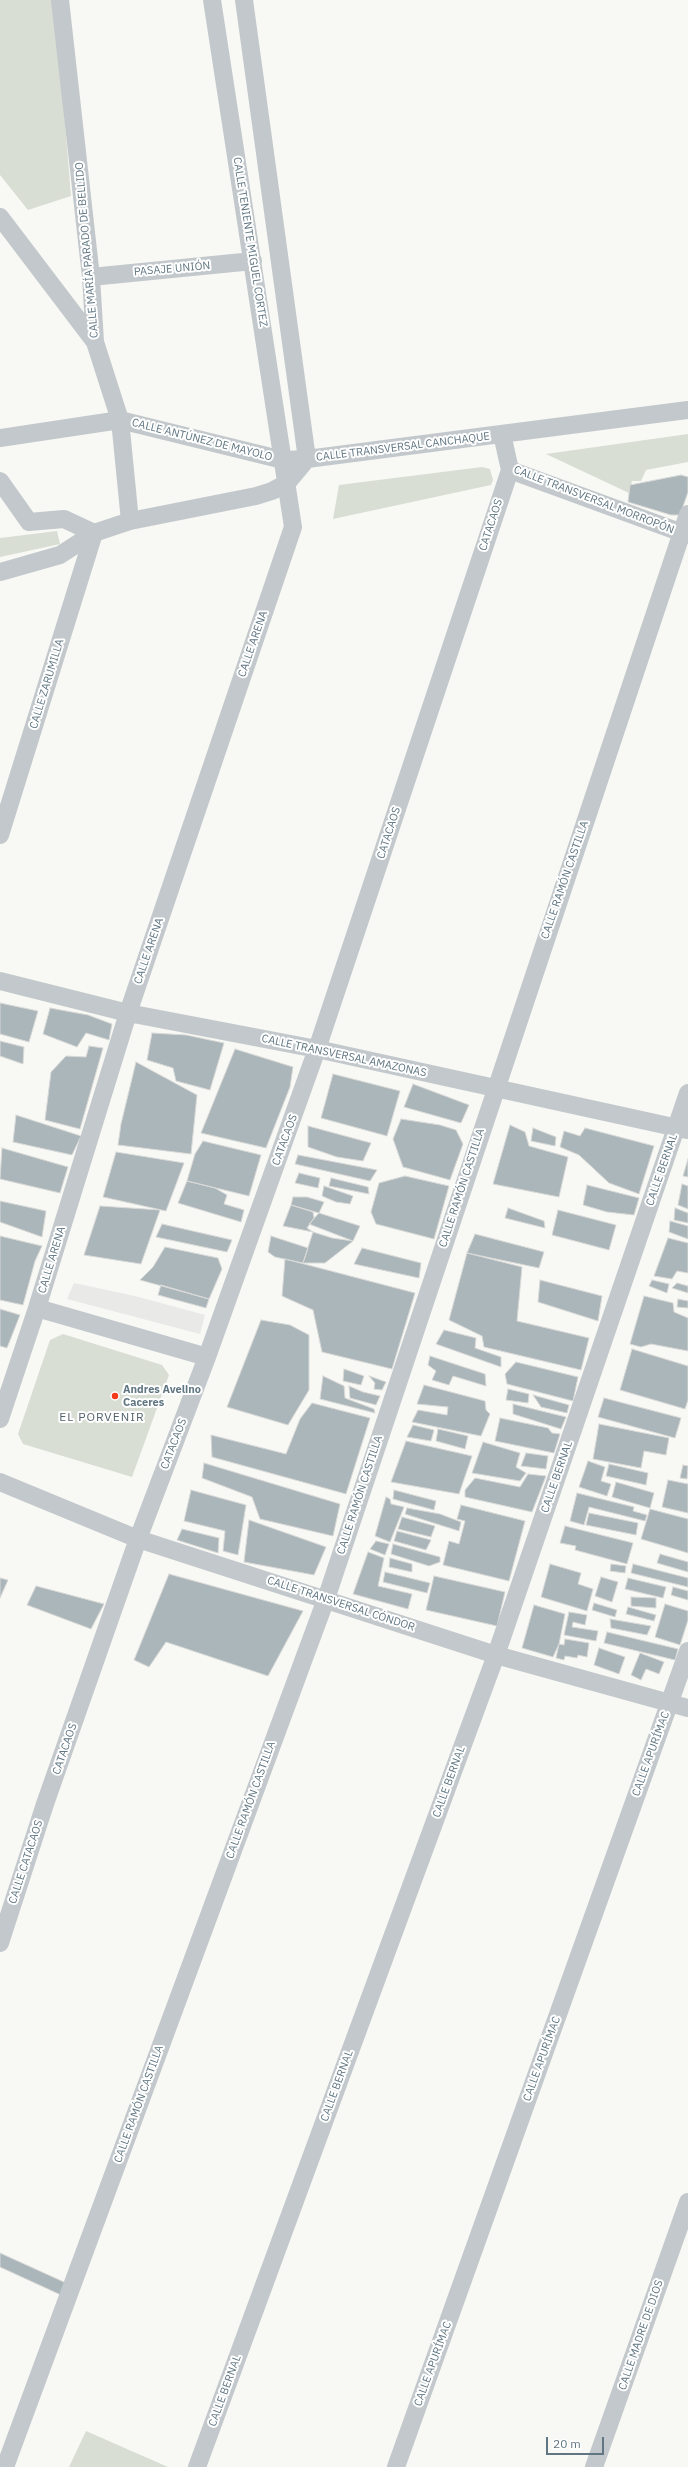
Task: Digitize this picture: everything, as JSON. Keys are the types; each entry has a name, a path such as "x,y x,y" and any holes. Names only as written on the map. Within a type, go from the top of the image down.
{"street":[{"name":"CALLE MARÍA PARADO DE BELLIDO","path":"60,0 91,277 95,342 120,420 130,521"},
{"name":"CALLE TENIENTE MIGUEL CORTEZ","path":"212,0 287,483"},
{"path":"244,0 307,458"},
{"path":"0,217 95,342"},
{"name":"PASAJE UNIÓN","path":"91,277 253,261"},
{"name":"CALLE TRANSVERSAL CANCHAQUE","path":"0,572 60,555 94,533 130,521 256,496 287,483 307,458 688,410"},
{"path":"0,438 120,420"},
{"name":"CALLE ANTÚNEZ DE MAYOLO","path":"120,420 283,460 307,458"},
{"name":"CALLE TRANSVERSAL MORROPÓN","path":"502,434 510,470 685,534"},
{"name":"CATACAOS","path":"45,1804 138,1539 207,1357 317,1049 510,470"},
{"path":"0,481 29,522 64,519 94,533"},
{"name":"CALLE ARENA","path":"0,1419 37,1308 128,1013 293,527 287,483"},
{"name":"CALLE RAMÓN CASTILLA","path":"5,2467 326,1599 495,1088 685,534 688,514"},
{"name":"CALLE ZARUMILLA","path":"0,835 94,533"},
{"name":"CALLE TRANSVERSAL AMAZONAS","path":"0,981 128,1013 317,1049 682,1129"},
{"name":"CALLE BERNAL","path":"197,2467 496,1655 682,1129 688,1093"},
{"path":"37,1308 207,1357"},
{"name":"CALLE TRANSVERSAL CÓNDOR","path":"0,1482 138,1539 496,1655 688,1708"},
{"name":"CALLE APURÍMAC","path":"396,2467 688,1651"},
{"name":"CALLE CATACAOS","path":"0,1943 45,1804"},
{"name":"CALLE MADRE DE DIOS","path":"594,2467 688,2202"}],"shaded area":[{"path":"0,0 55,0 71,196 28,210 0,175"},
{"path":"688,434 688,462 646,470 641,481 632,481 629,493 546,454"},
{"path":"482,467 490,469 493,480 491,485 333,519 339,485"},
{"path":"57,531 60,544 0,557 0,538"},
{"path":"74,1283 135,1296 205,1315 200,1334 67,1299"},
{"path":"63,1334 162,1365 169,1375 132,1477 23,1444 18,1434 50,1340"},
{"path":"86,2431 168,2467 69,2467"}],"building":[{"path":"681,475 688,477 688,492 680,515 671,515 628,502 630,485"},
{"path":"0,1003 38,1011 29,1042 0,1034"},
{"path":"50,1008 88,1015 112,1024 109,1040 86,1033 77,1047 43,1034"},
{"path":"152,1033 186,1035 224,1043 210,1090 176,1081 173,1068 147,1060"},
{"path":"0,1041 24,1047 23,1064 0,1056"},
{"path":"89,1046 103,1048 80,1129 45,1120 51,1072 66,1056 86,1057"},
{"path":"235,1049 293,1067 290,1087 266,1148 201,1133"},
{"path":"136,1062 197,1095 191,1154 118,1145 121,1124"},
{"path":"333,1074 400,1091 387,1136 321,1118"},
{"path":"413,1084 469,1105 461,1123 404,1107"},
{"path":"16,1115 81,1136 72,1155 13,1142"},
{"path":"401,1119 440,1125 456,1130 463,1144 450,1180 403,1167 393,1139"},
{"path":"510,1125 525,1132 529,1146 568,1157 559,1197 493,1184"},
{"path":"308,1126 371,1143 363,1161 337,1157 308,1147"},
{"path":"533,1128 556,1137 555,1146 531,1141"},
{"path":"585,1128 654,1146 639,1194 609,1183 579,1155 560,1147 564,1131 580,1136"},
{"path":"203,1141 261,1155 249,1196 187,1181 195,1154"},
{"path":"2,1148 68,1167 60,1193 0,1179"},
{"path":"116,1152 184,1163 166,1211 103,1197"},
{"path":"298,1155 377,1170 370,1181 295,1164"},
{"path":"688,1159 688,1177 683,1176"},
{"path":"299,1173 320,1178 318,1188 295,1183"},
{"path":"405,1176 449,1186 434,1239 376,1224 371,1212 379,1183"},
{"path":"331,1178 368,1187 369,1194 329,1186"},
{"path":"187,1181 215,1188 227,1195 224,1204 244,1210 241,1222 178,1203"},
{"path":"682,1184 688,1186 688,1209 678,1205"},
{"path":"587,1185 639,1198 634,1215 607,1212 583,1205"},
{"path":"324,1186 353,1196 350,1204 336,1202 322,1196"},
{"path":"293,1197 307,1197 324,1202 319,1213 291,1205"},
{"path":"0,1201 46,1211 42,1237 0,1222"},
{"path":"291,1205 313,1212 314,1218 307,1228 313,1232 283,1226"},
{"path":"100,1206 160,1210 141,1264 84,1255"},
{"path":"508,1208 544,1221 545,1228 505,1218"},
{"path":"675,1208 688,1213 688,1223 674,1220"},
{"path":"558,1210 616,1225 609,1250 552,1235"},
{"path":"319,1213 360,1226 353,1241 309,1224"},
{"path":"670,1221 688,1226 688,1239 669,1232"},
{"path":"162,1224 232,1240 227,1252 156,1237"},
{"path":"313,1232 332,1238 353,1241 325,1263 303,1263"},
{"path":"475,1234 544,1252 539,1268 467,1253"},
{"path":"0,1236 42,1246 35,1261 23,1305 0,1300"},
{"path":"271,1236 308,1248 303,1263 275,1257 268,1252"},
{"path":"668,1238 688,1243 688,1273 677,1271 672,1279 654,1276"},
{"path":"165,1247 218,1258 222,1269 209,1299 140,1280 153,1267"},
{"path":"362,1248 421,1263 419,1278 354,1264"},
{"path":"467,1253 522,1267 517,1321 589,1338 581,1370 484,1347 482,1336 449,1320"},
{"path":"285,1259 415,1293 392,1369 322,1352 313,1310 282,1296"},
{"path":"540,1280 602,1296 598,1321 538,1302"},
{"path":"652,1280 669,1284 667,1293 649,1286"},
{"path":"677,1283 688,1286 688,1293 672,1288"},
{"path":"161,1285 209,1299 206,1308 158,1295"},
{"path":"644,1296 673,1303 674,1312 688,1318 688,1351 651,1344 641,1347 630,1344"},
{"path":"678,1299 688,1301 688,1308 677,1307"},
{"path":"0,1309 20,1315 7,1348 0,1346"},
{"path":"261,1320 290,1325 309,1335 309,1390 288,1425 227,1407"},
{"path":"444,1330 476,1338 475,1348 501,1357 501,1367 436,1344"},
{"path":"632,1349 688,1366 688,1400 685,1409 620,1390"},
{"path":"430,1356 485,1374 486,1386 453,1376 449,1385 432,1380 436,1371 428,1365"},
{"path":"516,1362 578,1377 573,1401 507,1384 505,1374"},
{"path":"344,1369 364,1376 361,1385 343,1381"},
{"path":"323,1376 344,1386 345,1398 374,1409 375,1413 320,1399"},
{"path":"369,1376 386,1382 382,1390 374,1389 375,1383"},
{"path":"424,1385 485,1401 486,1410 490,1414 481,1436 412,1422 418,1410 447,1415 448,1407 417,1404"},
{"path":"349,1386 363,1392 380,1396 376,1405 350,1398"},
{"path":"508,1389 529,1394 528,1403 506,1400"},
{"path":"533,1395 569,1405 567,1413 541,1407"},
{"path":"604,1398 681,1418 675,1438 598,1417"},
{"path":"312,1403 370,1418 346,1494 212,1457 211,1435 286,1454 300,1419"},
{"path":"513,1404 566,1417 561,1429 513,1414"},
{"path":"500,1418 548,1428 552,1433 560,1434 554,1453 495,1441"},
{"path":"599,1424 669,1438 666,1455 644,1451 641,1468 593,1459"},
{"path":"413,1425 434,1430 431,1441 407,1437"},
{"path":"438,1429 468,1436 465,1449 436,1441"},
{"path":"406,1441 472,1456 459,1494 391,1482"},
{"path":"483,1442 520,1453 516,1467 526,1473 520,1481 472,1473"},
{"path":"526,1453 548,1456 546,1469 521,1466"},
{"path":"588,1461 605,1467 601,1481 611,1484 607,1496 579,1487"},
{"path":"204,1463 340,1504 333,1536 260,1519 252,1497 202,1478"},
{"path":"609,1464 648,1473 646,1485 606,1476"},
{"path":"683,1465 688,1466 687,1479 680,1478"},
{"path":"528,1474 546,1476 532,1512 465,1497 465,1490 475,1478 520,1487"},
{"path":"668,1480 688,1484 688,1513 662,1507"},
{"path":"616,1482 654,1493 650,1508 612,1497"},
{"path":"191,1490 246,1505 238,1555 223,1551 225,1531 184,1521"},
{"path":"394,1490 436,1501 434,1510 393,1499"},
{"path":"577,1493 634,1507 633,1511 647,1515 645,1521 589,1507 584,1525 570,1521"},
{"path":"386,1497 390,1499 391,1504 404,1507 390,1542 375,1536"},
{"path":"461,1505 525,1521 509,1581 443,1565 449,1541 459,1544 465,1521 457,1519"},
{"path":"407,1508 440,1514 461,1522 459,1531 405,1514"},
{"path":"650,1509 688,1519 688,1553 641,1539"},
{"path":"589,1513 638,1523 636,1535 586,1525"},
{"path":"402,1517 435,1526 431,1537 398,1529"},
{"path":"249,1520 326,1547 314,1575 244,1562"},
{"path":"565,1526 633,1543 627,1564 575,1550 576,1546 560,1543"},
{"path":"182,1529 219,1538 218,1553 177,1540"},
{"path":"397,1531 431,1540 426,1550 394,1541"},
{"path":"376,1541 389,1544 385,1555 370,1549"},
{"path":"393,1544 440,1557 440,1562 429,1566 391,1554"},
{"path":"368,1552 384,1558 378,1586 412,1594 408,1609 353,1594"},
{"path":"660,1554 688,1562 688,1572 657,1563"},
{"path":"390,1558 412,1564 412,1572 389,1567"},
{"path":"550,1564 581,1573 578,1584 593,1589 587,1611 541,1597"},
{"path":"611,1564 626,1566 625,1573 610,1571"},
{"path":"633,1564 688,1578 688,1587 631,1573"},
{"path":"385,1572 430,1583 427,1593 383,1582"},
{"path":"169,1574 303,1611 268,1676 166,1642 149,1667 134,1660"},
{"path":"434,1576 505,1592 497,1626 426,1610"},
{"path":"601,1577 618,1582 612,1602 595,1596"},
{"path":"0,1578 8,1580 0,1598"},
{"path":"628,1578 666,1587 663,1598 625,1589"},
{"path":"36,1586 104,1604 91,1629 27,1605"},
{"path":"673,1587 688,1591 688,1600 671,1595"},
{"path":"631,1597 656,1598 656,1608 631,1606"},
{"path":"594,1603 617,1610 615,1617 592,1610"},
{"path":"665,1604 688,1611 688,1620 680,1645 655,1637"},
{"path":"534,1605 565,1614 559,1644 553,1657 522,1648"},
{"path":"628,1607 656,1615 654,1621 626,1614"},
{"path":"569,1612 587,1615 585,1625 573,1622 572,1627 598,1631 596,1641 564,1635"},
{"path":"610,1619 651,1626 647,1635 611,1628"},
{"path":"607,1632 678,1649 675,1660 604,1643"},
{"path":"565,1639 589,1643 587,1657 578,1655 577,1658 565,1656 564,1660 556,1658 559,1644 564,1645"},
{"path":"599,1648 625,1657 619,1674 594,1665"},
{"path":"640,1653 664,1662 659,1674 646,1669 641,1680 631,1675"},
{"path":"0,2253 66,2283 61,2295 0,2267"}],"place":[{"name":"Andres Avelino Caceres","path":"115,1396"}],"district":[{"name":"EL PORVENIR","path":"102,1418"}]}
